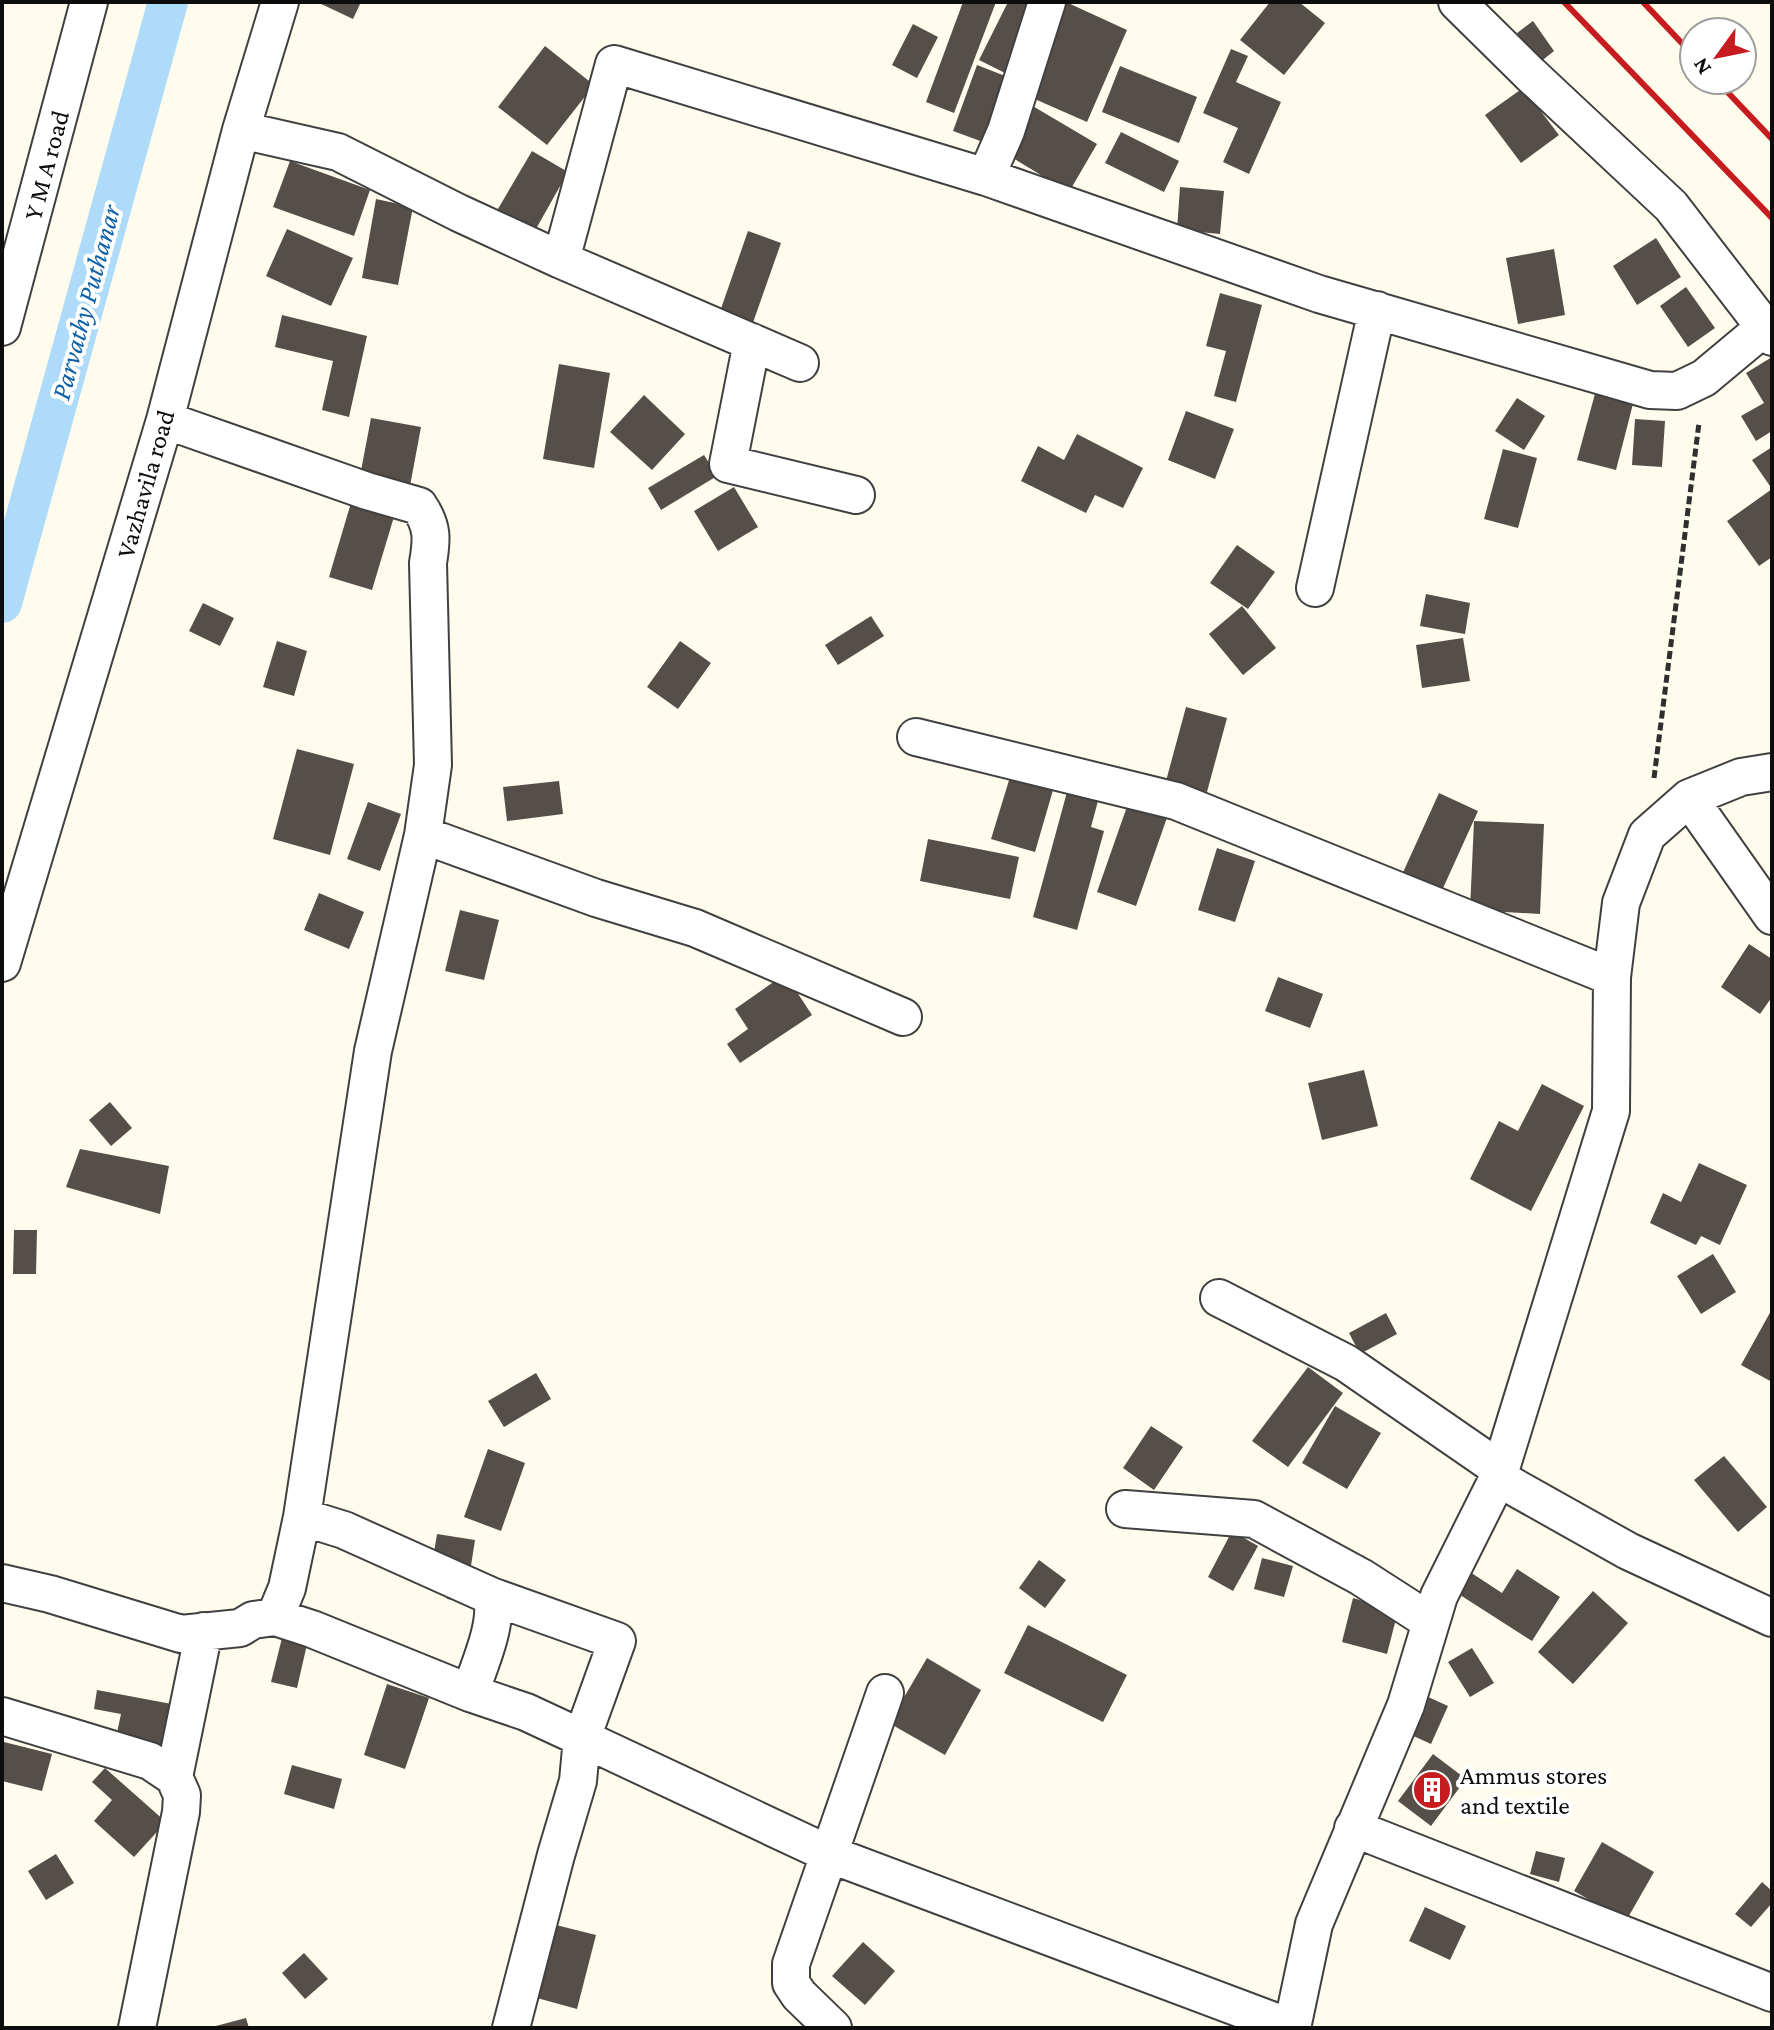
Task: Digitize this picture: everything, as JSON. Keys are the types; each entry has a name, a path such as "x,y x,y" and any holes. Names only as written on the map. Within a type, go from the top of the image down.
{"street":[{"name":"Y M A road","path":"2,327 89,2"},
{"name":"Vazhavila road","path":"2,963 165,420 241,130 280,2"},
{"path":"986,177 1006,131 1047,2"},
{"path":"561,260 614,64 986,177 1319,294 1650,390 1677,391 1704,378 1768,332 1671,206 1457,2"},
{"path":"241,130 338,152 561,260 800,363"},
{"path":"1315,588 1377,310"},
{"path":"752,342 728,464 856,495"},
{"path":"165,420 367,491 419,506 427,519 432,538 428,563 433,765 423,835 373,1051 302,1517 287,1588 275,1617"},
{"path":"916,737 1176,801 1612,977"},
{"path":"2,1583 50,1594 181,1634 240,1628 253,1620 275,1617 312,1629 470,1693 526,1712 829,1854 1292,2028 1314,1924 1406,1705 1439,1596 1500,1474 1611,1111 1612,977 1621,903 1647,835 1689,798 1741,777 1772,772"},
{"path":"1689,798 1772,916"},
{"path":"423,835 596,898 695,928 903,1017"},
{"path":"1219,1298 1346,1363 1500,1474 1628,1551 1772,1618"},
{"path":"1125,1509 1254,1519 1361,1577 1431,1622"},
{"path":"302,1517 344,1530 491,1596 617,1641 582,1738 578,1781 511,2028"},
{"path":"470,1693 490,1630 493,1612 491,1596"},
{"path":"174,1777 204,1631"},
{"path":"833,2028 791,1983 791,1964 885,1693"},
{"path":"2,1716 150,1761 174,1777 182,1795 137,2028"},
{"path":"1353,1828 1772,1993"}],"path":[{"path":"1647,835 1704,378"}],"building":[{"path":"317,2 361,2 353,19"},
{"path":"963,2 996,2 954,113 926,102"},
{"path":"1008,2 1033,2 1039,5 1005,73 979,60"},
{"path":"1061,2 1127,30 1087,122 1021,93"},
{"path":"1270,2 1299,2 1325,23 1284,75 1240,40"},
{"path":"1533,21 1554,51 1539,63 1517,33"},
{"path":"913,24 938,37 917,78 892,65"},
{"path":"545,46 594,85 547,145 498,107"},
{"path":"1231,49 1248,56 1236,82 1281,102 1249,174 1223,162 1238,128 1203,113"},
{"path":"977,65 1018,81 994,146 953,131"},
{"path":"1120,66 1197,97 1179,143 1102,112"},
{"path":"1523,88 1559,135 1521,163 1485,115"},
{"path":"1031,105 1097,144 1069,192 1003,152"},
{"path":"1121,132 1179,161 1164,192 1105,163"},
{"path":"532,151 568,172 532,236 495,214"},
{"path":"290,161 370,190 354,236 273,207"},
{"path":"1180,187 1224,191 1220,234 1177,230"},
{"path":"376,199 413,207 398,285 362,278"},
{"path":"287,229 353,258 331,306 266,276"},
{"path":"748,231 781,243 749,334 716,323"},
{"path":"1656,238 1681,277 1637,305 1613,266"},
{"path":"1554,249 1565,315 1518,324 1506,258"},
{"path":"1686,287 1715,328 1688,347 1660,306"},
{"path":"1220,293 1262,305 1236,402 1214,396 1226,351 1206,346"},
{"path":"282,315 367,336 349,417 322,410 333,361 275,347"},
{"path":"1772,357 1772,431 1756,441 1741,416 1764,403 1746,373"},
{"path":"559,364 610,373 594,468 543,459"},
{"path":"1596,390 1634,400 1616,470 1577,460"},
{"path":"644,395 685,434 652,470 610,432"},
{"path":"1517,398 1545,416 1524,450 1495,431"},
{"path":"1186,411 1234,429 1215,479 1168,460"},
{"path":"371,418 421,427 410,486 360,476"},
{"path":"1635,419 1665,421 1662,467 1632,465"},
{"path":"1077,434 1143,468 1123,508 1095,495 1086,513 1021,481 1038,446 1064,460"},
{"path":"1772,447 1772,489 1752,460"},
{"path":"1503,449 1537,458 1518,528 1484,519"},
{"path":"704,455 717,476 661,510 648,488"},
{"path":"734,487 758,527 718,551 694,511"},
{"path":"1772,489 1772,557 1759,566 1727,521"},
{"path":"353,496 396,510 372,590 329,577"},
{"path":"1237,545 1275,572 1248,609 1210,583"},
{"path":"1426,594 1470,603 1465,634 1420,626"},
{"path":"203,603 234,618 220,646 189,631"},
{"path":"1242,606 1276,648 1243,675 1209,634"},
{"path":"871,616 884,636 838,665 825,645"},
{"path":"1463,638 1470,681 1422,688 1416,645"},
{"path":"277,641 307,651 294,696 263,687"},
{"path":"680,641 711,663 678,709 647,687"},
{"path":"1186,707 1227,718 1207,792 1166,781"},
{"path":"297,749 354,764 330,855 273,839"},
{"path":"1010,777 1053,790 1035,852 991,839"},
{"path":"559,781 563,814 507,821 503,787"},
{"path":"1067,792 1098,801 1091,827 1104,831 1077,930 1033,917"},
{"path":"1439,793 1478,811 1439,897 1400,879"},
{"path":"1130,798 1169,812 1136,906 1097,892"},
{"path":"368,802 401,814 380,871 347,859"},
{"path":"1474,821 1544,824 1540,914 1470,910"},
{"path":"928,839 1019,857 1010,899 920,881"},
{"path":"1217,848 1255,861 1235,922 1198,910"},
{"path":"319,893 364,912 349,949 304,930"},
{"path":"460,910 499,920 484,980 445,971"},
{"path":"1749,944 1772,959 1772,997 1760,1014 1721,987"},
{"path":"785,974 812,1015 740,1063 727,1044 748,1029 735,1009"},
{"path":"1278,977 1323,994 1310,1028 1265,1011"},
{"path":"1364,1070 1378,1126 1322,1140 1308,1083"},
{"path":"1542,1084 1584,1106 1531,1211 1470,1179 1499,1121 1518,1131"},
{"path":"110,1102 132,1128 111,1146 89,1120"},
{"path":"80,1149 169,1166 160,1214 66,1187"},
{"path":"1699,1163 1747,1185 1720,1245 1701,1236 1696,1245 1650,1223 1663,1193 1681,1202"},
{"path":"14,1230 37,1230 36,1274 13,1274"},
{"path":"1713,1254 1736,1292 1701,1314 1677,1276"},
{"path":"1772,1309 1772,1382 1741,1365"},
{"path":"1386,1313 1397,1334 1360,1354 1349,1333"},
{"path":"1308,1367 1343,1393 1288,1467 1252,1441"},
{"path":"536,1373 551,1399 504,1427 488,1401"},
{"path":"1335,1406 1381,1433 1347,1489 1302,1463"},
{"path":"1151,1426 1183,1447 1154,1490 1123,1468"},
{"path":"488,1449 525,1463 501,1531 464,1517"},
{"path":"1724,1456 1767,1507 1738,1532 1694,1480"},
{"path":"1232,1531 1258,1546 1233,1591 1208,1577"},
{"path":"437,1534 475,1540 470,1572 490,1575 486,1605 447,1599 451,1568 432,1565"},
{"path":"1262,1558 1293,1566 1284,1597 1254,1589"},
{"path":"1039,1560 1066,1580 1045,1608 1019,1588"},
{"path":"1517,1569 1560,1597 1532,1641 1457,1593 1470,1572 1502,1593"},
{"path":"1593,1591 1628,1623 1573,1684 1538,1652"},
{"path":"1353,1598 1398,1611 1387,1654 1342,1642"},
{"path":"1028,1625 1127,1675 1103,1722 1004,1673"},
{"path":"283,1634 308,1640 297,1688 271,1682"},
{"path":"1472,1648 1494,1683 1470,1697 1448,1662"},
{"path":"927,1658 981,1690 945,1755 889,1723"},
{"path":"387,1684 429,1698 405,1769 364,1755"},
{"path":"97,1690 177,1705 169,1751 115,1742 121,1714 94,1709"},
{"path":"1426,1696 1448,1706 1431,1744 1409,1734"},
{"path":"4,1742 52,1754 42,1791 2,1781"},
{"name":"Ammus stores and textile","path":"1433,1754 1466,1779 1431,1826 1398,1801"},
{"path":"292,1765 342,1779 334,1809 284,1794"},
{"path":"105,1768 166,1822 134,1857 94,1821 112,1800 92,1782"},
{"path":"1602,1842 1654,1872 1626,1921 1574,1891"},
{"path":"1536,1851 1565,1858 1559,1882 1530,1874"},
{"path":"56,1854 74,1883 46,1900 28,1871"},
{"path":"1762,1882 1772,1891 1772,1903 1751,1927 1735,1914"},
{"path":"1425,1907 1466,1926 1450,1960 1409,1941"},
{"path":"556,1925 596,1935 577,2009 537,1998"},
{"path":"863,1942 895,1971 865,2005 832,1976"},
{"path":"304,1953 328,1979 305,1999 282,1973"},
{"path":"246,2018 249,2028 212,2028 212,2027"}],"waterway":[{"name":"Parvathy Puthanar","path":"2,603 168,2"}],"railway":[{"path":"1564,2 1772,218"},
{"path":"1643,2 1678,39"},
{"path":"1731,96 1772,139"}],"place":[{"name":"Ammus stores and textile","path":"1432,1790"}]}
